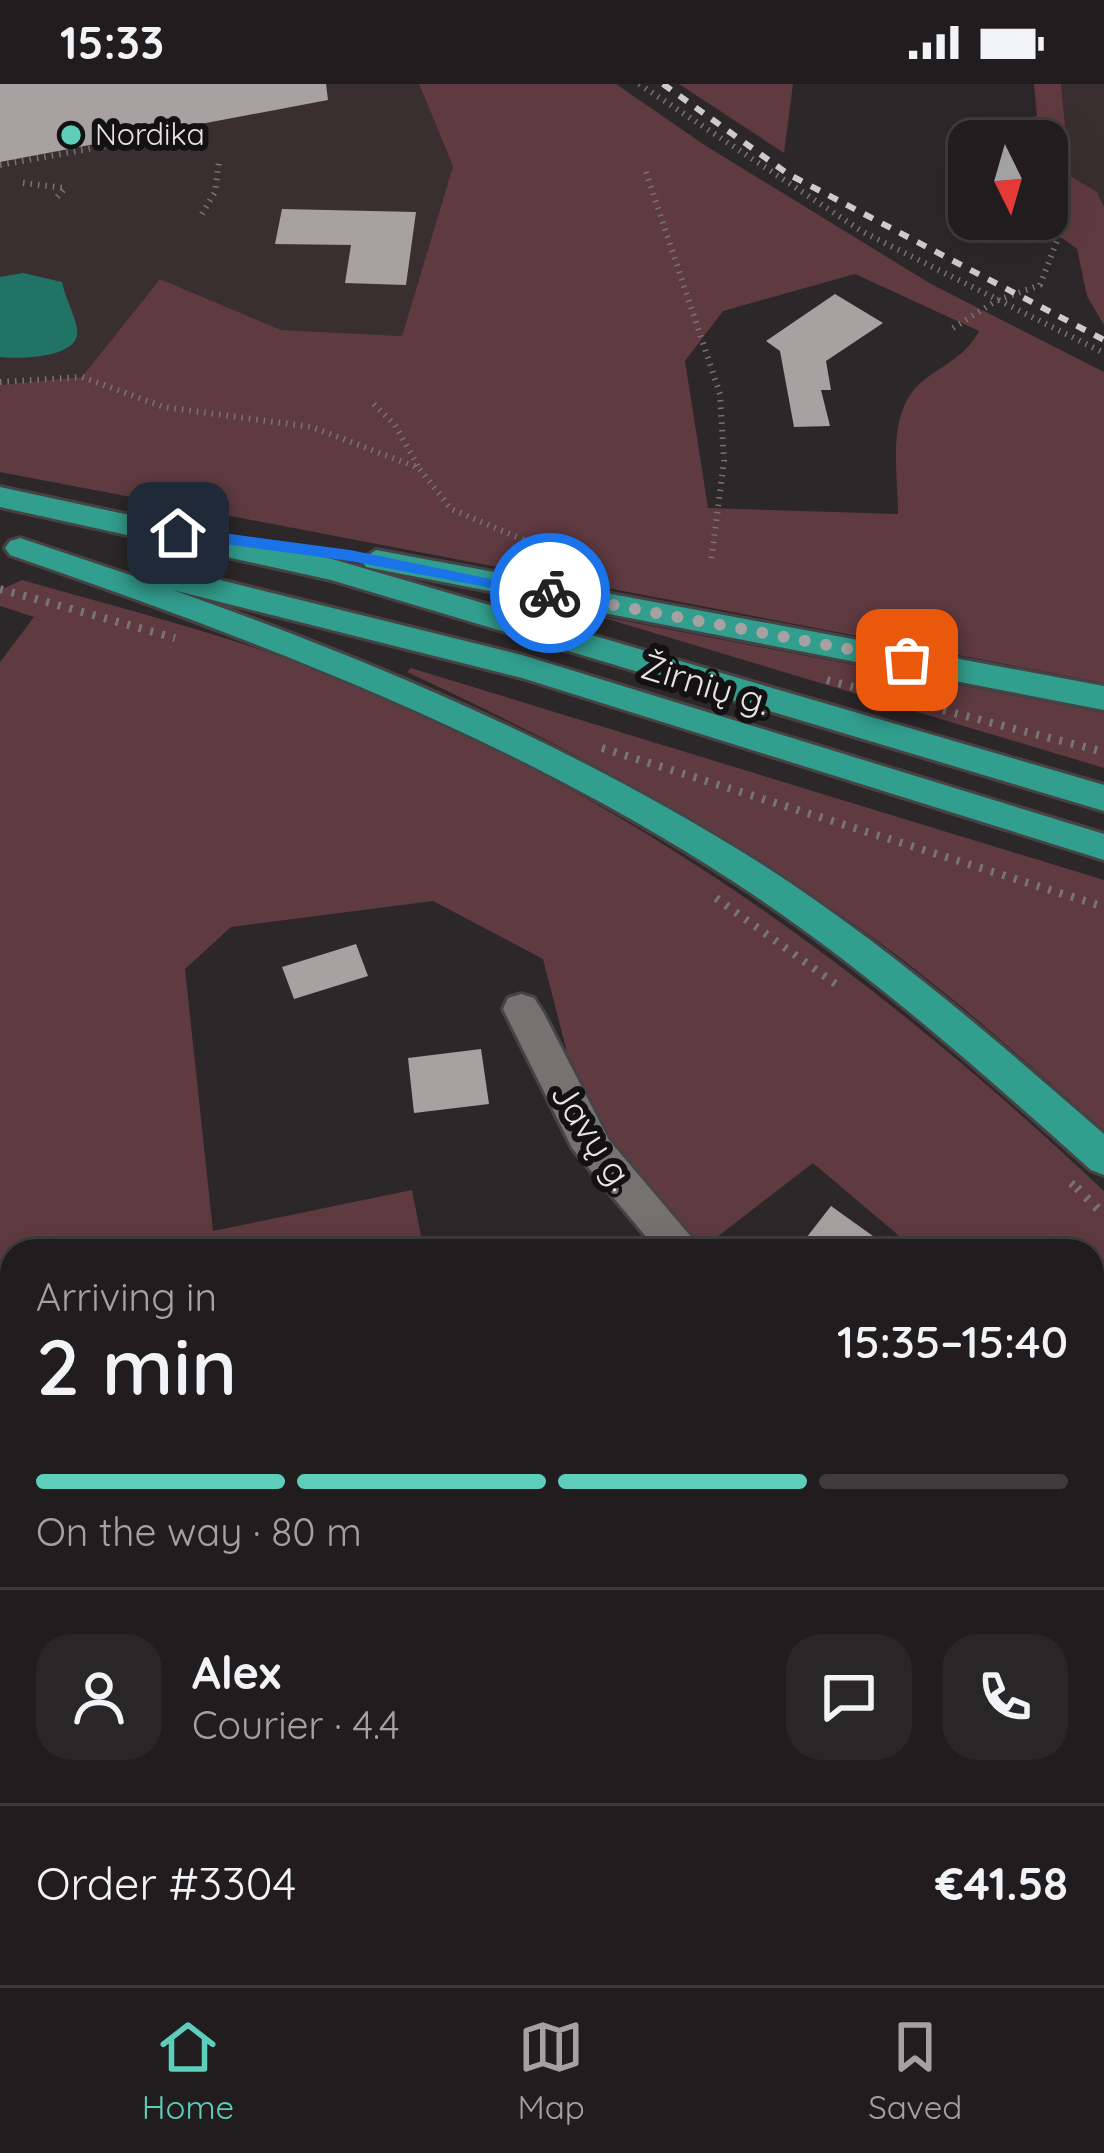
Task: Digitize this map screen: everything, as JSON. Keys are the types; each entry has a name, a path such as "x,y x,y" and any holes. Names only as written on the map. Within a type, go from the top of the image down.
{"highway":[{"name":"Žirnių g.","path":"0,497 178,533 581,640 1104,798"},
{"path":"178,533 350,555 1104,698"},
{"name":"Žirnių g.","path":"10,546 265,598 512,665 1104,847"},
{"path":"10,546 312,650 508,740 643,809 855,947 1104,1158"}],"street":[{"name":"Javų g.","path":"520,1009 534,1026 550,1072 614,1179 672,1239"}],"path":[{"path":"639,84 846,222 1104,353"},
{"path":"0,165 154,137 164,143"},
{"path":"202,214 215,191 219,162"},
{"path":"646,172 720,394 724,461 711,562"},
{"path":"23,182 65,188 57,197"},
{"path":"953,328 996,301 1040,284 1057,240"},
{"path":"0,382 82,377 164,407 312,427 419,467"},
{"path":"374,404 395,425 451,509 504,532"},
{"path":"0,590 193,644"},
{"path":"806,674 1104,752"},
{"path":"581,741 1104,907"},
{"path":"709,893 860,1001"},
{"path":"1062,1174 1104,1216"}],"shaded area":[{"path":"0,84 419,84 453,165 402,336 281,330 160,279 82,377 0,385"},
{"path":"419,84 616,84 706,146 931,284 1104,372 1104,683 0,472 0,385 82,377 160,279 281,330 402,336 453,166","holes":["855,274 979,331 962,353 924,380 903,408 896,442 898,514 708,508 685,361 723,311"]},
{"path":"679,84 793,84 784,153"},
{"path":"1034,84 1061,84 1065,120 1023,120 1037,116"},
{"path":"1061,84 1104,84 1104,207 1070,176"},
{"path":"1068,156 1070,176 1097,192 1104,207 1104,325 1087,296 1077,249 1065,240"},
{"path":"23,273 62,282 77,329 76,339 60,352 0,357 0,277"},
{"path":"22,580 176,623 327,674 437,721 643,832 835,962 1016,1111 1104,1191 1104,1239 903,1239 813,1163 715,1239 689,1239 584,1119 543,959 433,901 231,927 185,969 213,1231 412,1190 422,1239 0,1239 0,662 34,617 0,606 0,590"},
{"path":"594,615 1104,713 1104,768"},
{"path":"411,668 1104,880 1104,1130 922,975 804,890 638,789 407,672"}],"building":[{"name":"Nordika","path":"0,84 326,84 328,100 0,162"},
{"path":"282,209 416,212 406,285 345,283 351,245 275,244"},
{"path":"835,294 883,323 826,361 831,390 821,390 830,426 794,427 780,351 766,341"},
{"path":"356,944 368,976 294,999 282,967"},
{"path":"481,1049 489,1104 414,1113 408,1058"},
{"path":"831,1206 877,1239 805,1239"}],"railway":[{"path":"663,84 788,174 1104,340"}],"way so far":[{"path":"550,593 907,660"}],"place":[{"name":"Nordika","path":"71,135"}],"route":[{"path":"178,533 350,555 550,593"}]}
